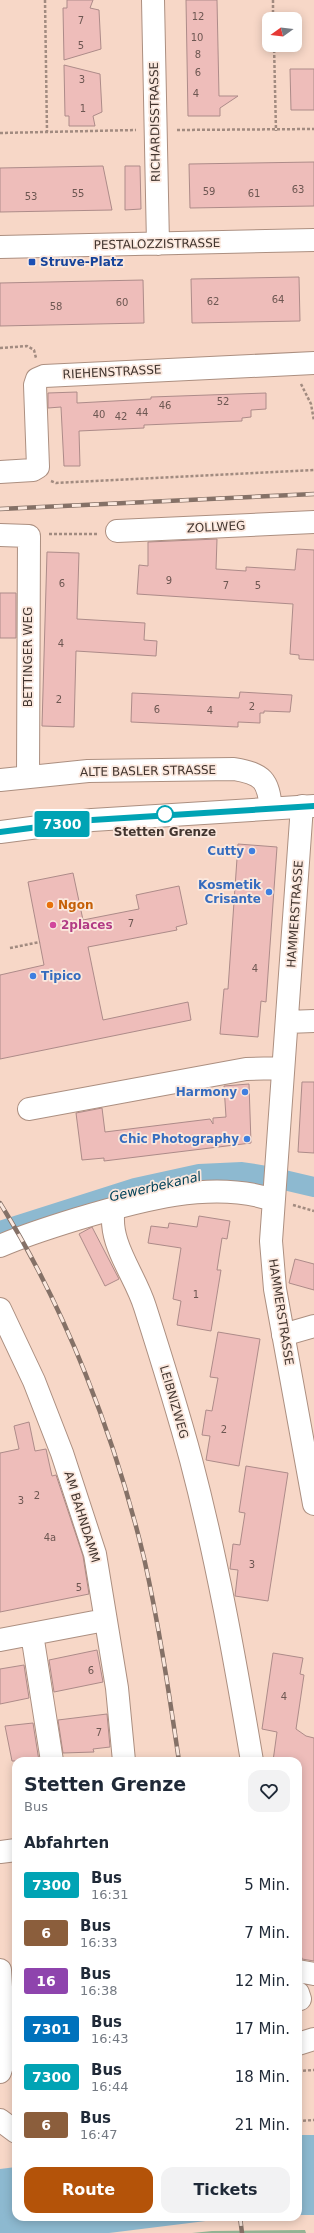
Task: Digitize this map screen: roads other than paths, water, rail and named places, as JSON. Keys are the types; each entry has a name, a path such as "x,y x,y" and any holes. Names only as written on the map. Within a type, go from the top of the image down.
{"street":[{"name":"RICHARDISSTRASSE","path":"152,0 158,244"},
{"name":"PESTALOZZISTRASSE","path":"0,247 314,240"},
{"name":"RIEHENSTRASSE","path":"0,472 36,469 39,463 35,385 38,379 44,376 306,363"},
{"name":"ZOLLWEG","path":"117,531 314,522"},
{"name":"BETTINGER WEG","path":"0,535 29,536 28,777"},
{"name":"ALTE BASLER STRASSE","path":"0,780 88,771 234,769 248,772 262,778 268,788 271,808"},
{"path":"0,832 92,820 308,806"},
{"name":"HAMMERSTRASSE","path":"308,806 283,1068 271,1241 275,1288 314,1504"},
{"path":"287,1022 314,1022"},
{"path":"29,1109 246,1069 283,1068"},
{"path":"0,1246 22,1236 114,1208 164,1196 218,1192 274,1195"},
{"name":"LEIBNIZWEG","path":"114,1208 112,1222 114,1236 144,1303 191,1460 233,1647 251,1757"},
{"name":"AM BAHNDAMM","path":"0,1309 34,1381 62,1453 95,1554 117,1688 124,1757"},
{"path":"284,1334 314,1326"},
{"path":"0,1640 106,1620"},
{"path":"32,1634 51,1757"},
{"path":"0,1852 12,1850"},
{"path":"0,1970 4,2056 0,2073"},
{"path":"302,1972 314,1974"},
{"path":"2,2006 12,2021"},
{"path":"302,2043 314,2039"},
{"path":"302,2052 314,2054"},
{"path":"0,2073 12,2065"}],"water":[{"path":"302,2135 314,2135 314,2215 302,2215"},
{"path":"12,2168 12,2221 206,2221 109,2233 0,2233 0,2169"}],"waterway":[{"name":"Gewerbekanal","path":"0,1231 135,1188 199,1174 242,1172 314,1187"}],"railway":[{"path":"0,509 314,494"},
{"path":"0,1203 24,1244 67,1330 86,1375 119,1466 144,1558 163,1659 178,1757"},
{"path":"240,2221 242,2233"}],"place":[{"name":"Struve-Platz","path":"32,262"},
{"name":"Stetten Grenze","path":"165,814"},
{"name":"Cutty","path":"252,851"},
{"name":"Kosmetik Crisante","path":"269,892"},
{"name":"Ngon","path":"50,905"},
{"name":"2places","path":"53,925"},
{"name":"Tipico","path":"33,976"},
{"name":"Harmony","path":"245,1092"},
{"name":"Chic Photography","path":"247,1139"}]}
